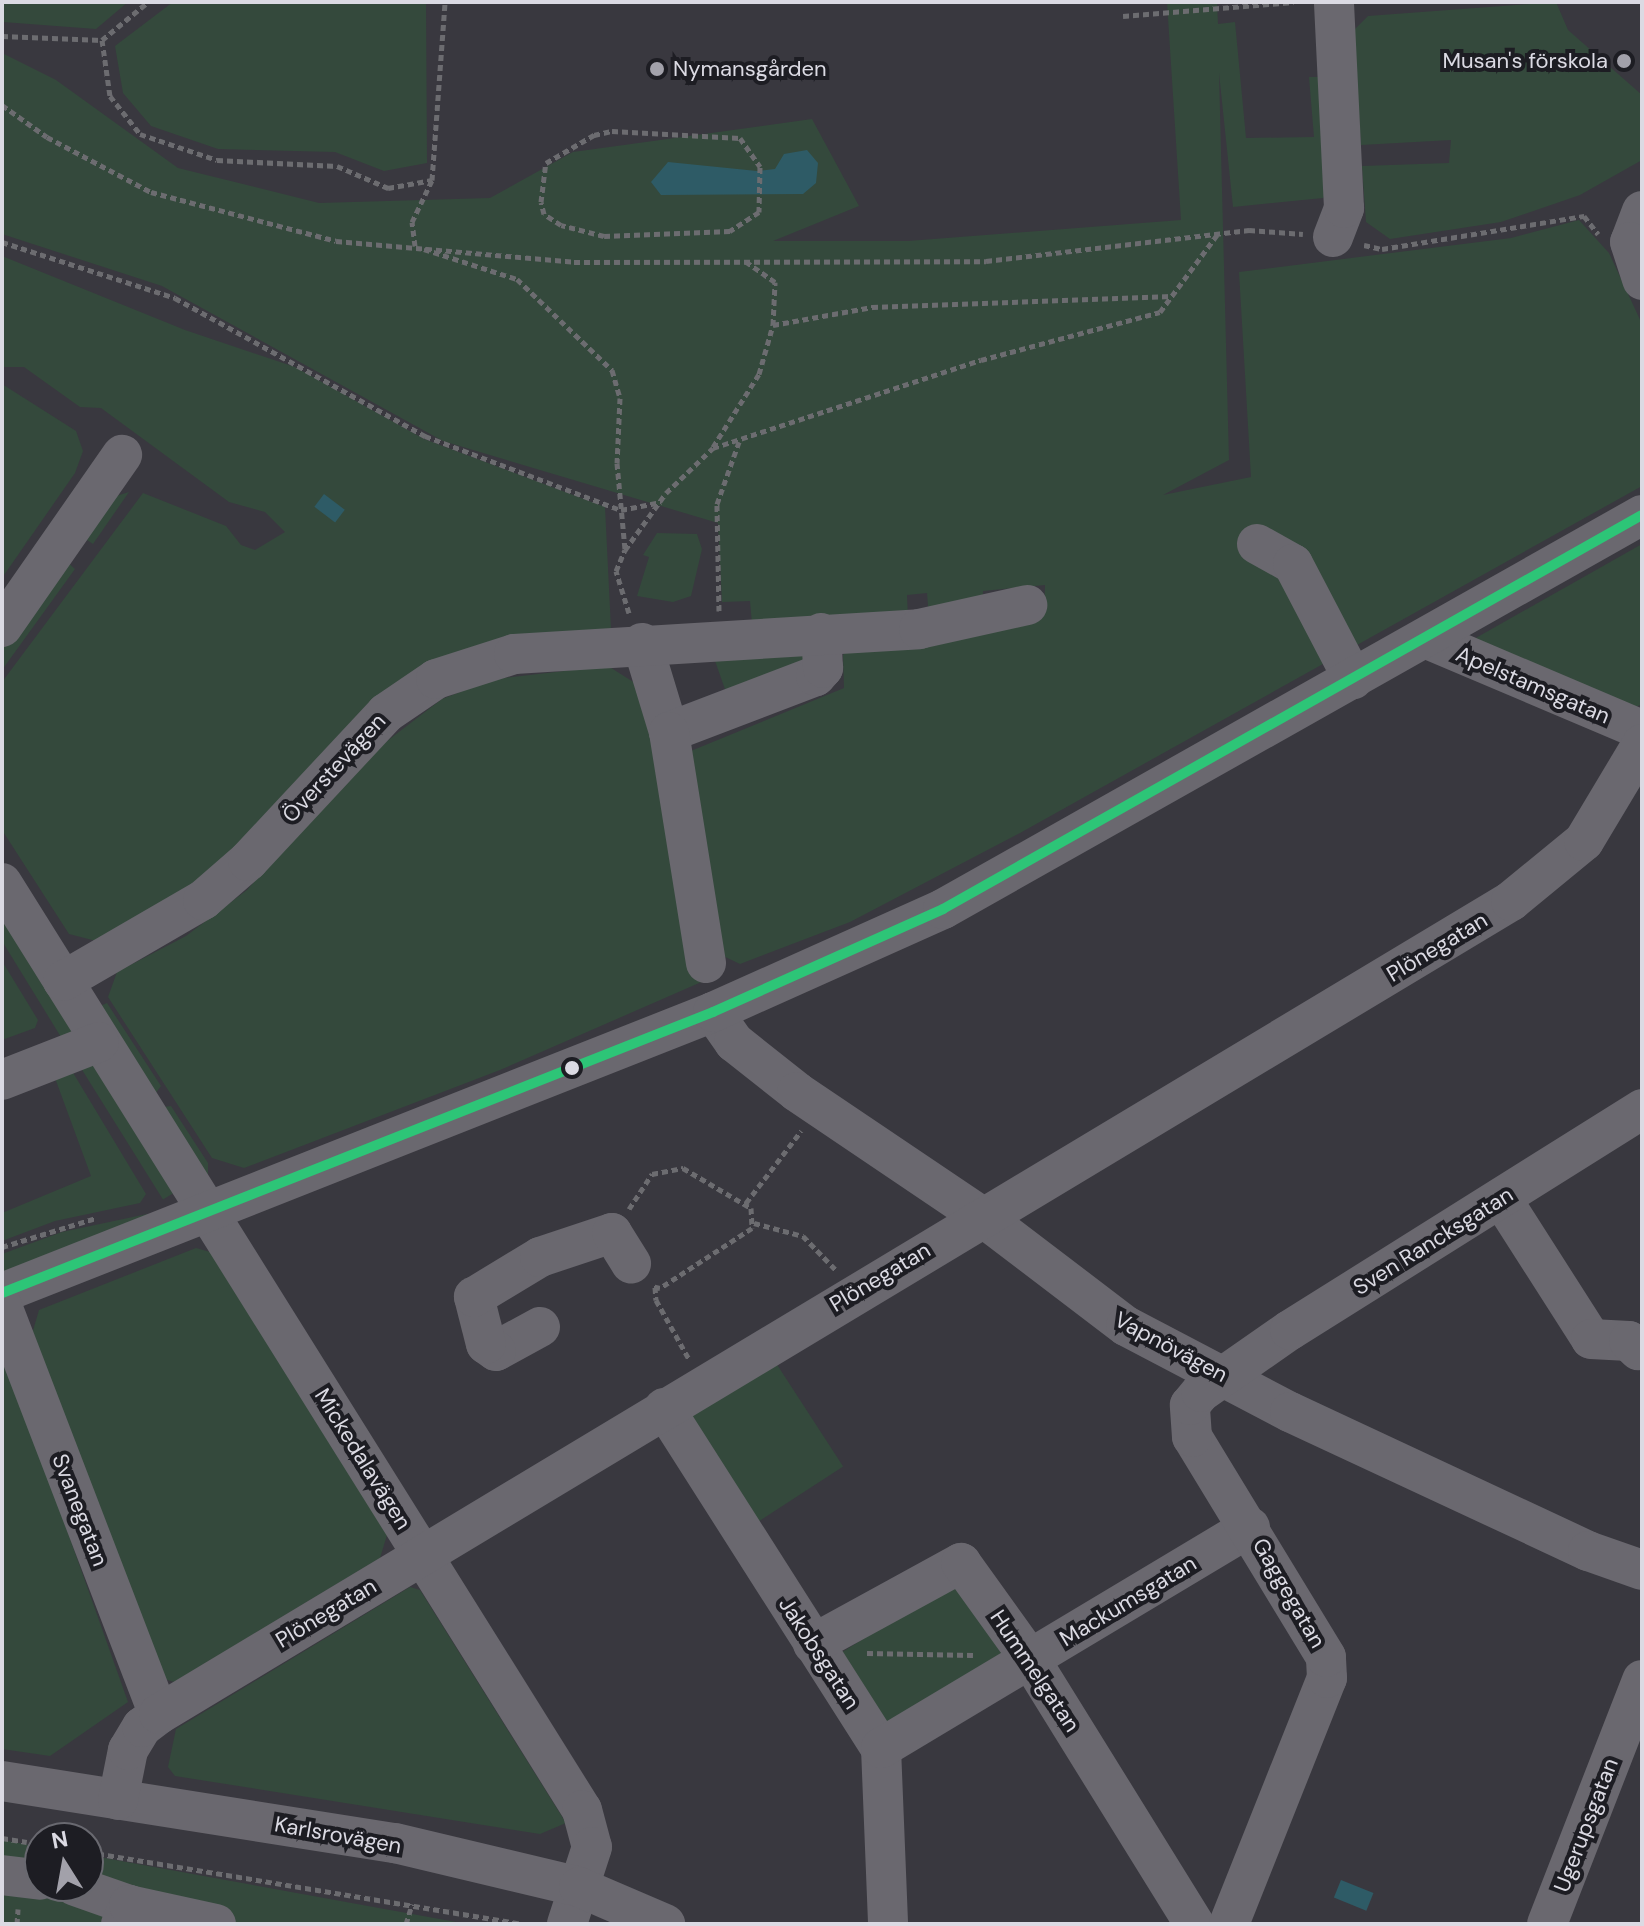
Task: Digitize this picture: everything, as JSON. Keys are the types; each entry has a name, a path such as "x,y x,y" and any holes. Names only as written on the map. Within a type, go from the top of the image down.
{"street":[{"path":"1333,237 1344,208 1334,2"},
{"path":"1640,214 1630,257 1642,280"},
{"path":"2,627 122,455"},
{"path":"2,1293 211,1213 713,1012 943,909 1642,515"},
{"path":"1257,544 1293,564 1353,679"},
{"name":"Överstevägen","path":"63,981 214,890 248,861 347,749 416,688 514,654 636,632 821,633 943,626 1027,605"},
{"path":"636,632 669,732 706,963"},
{"path":"669,732 816,676 823,668 821,633"},
{"name":"Apelstamsgatan","path":"1425,638 1642,730"},
{"name":"Plönegatan","path":"118,1800 128,1750 142,1727 159,1714 1511,901 1584,841 1642,744"},
{"name":"Mickedalavägen","path":"3,888 190,1192 211,1213 582,1810 592,1847 573,1906"},
{"name":"Vapnövägen","path":"713,1012 734,1042 797,1092 982,1217 1126,1326 1560,1538 1642,1570"},
{"path":"2,1080 99,1042"},
{"name":"Sven Rancksgatan","path":"1226,1377 1290,1330 1642,1109"},
{"path":"1501,1198 1591,1339 1629,1341 1638,1350"},
{"path":"540,1327 496,1351 486,1344 474,1297 540,1257 633,1261"},
{"name":"Svanegatan","path":"2,1306 159,1714"},
{"name":"Gaggegatan","path":"1226,1377 1201,1392 1187,1419 1192,1437 1319,1638 1327,1678 1229,1924"},
{"name":"Jakobsgatan","path":"664,1408 881,1748"},
{"name":"Mackumsgatan","path":"881,1748 1250,1527"},
{"name":"Hummelgatan","path":"813,1644 961,1563 1030,1659 1194,1924"},
{"name":"Ugerupsgatan","path":"1547,1924 1642,1680"},
{"path":"881,1748 888,1924"},
{"name":"Karlsrovägen","path":"2,1781 395,1843 573,1906 665,1924"},
{"path":"2,1875 24,1878"},
{"path":"104,1902 125,1914 216,1924"}],"path":[{"path":"2,36 102,40 148,2"},
{"path":"412,245 412,222 432,180 445,2"},
{"path":"1123,16 1293,2"},
{"path":"102,40 110,96 140,134 217,160 337,166 388,188 432,180"},
{"path":"2,105 47,137 151,192 336,241 412,245 574,262 986,261 1249,230 1333,237 1382,249 1584,216 1606,245"},
{"path":"612,131 740,138 760,167 762,194 753,220 730,231 604,236 561,225 544,214 541,202 546,163 594,135 612,131"},
{"path":"713,448 739,442 981,360 1160,312 1218,234"},
{"path":"2,242 175,298 425,436 621,510 661,502"},
{"path":"412,245 517,279 612,370 620,398 621,510 625,550"},
{"path":"636,632 616,571 625,550 661,502 713,448 759,374 773,325 775,282 745,261"},
{"path":"773,325 872,307 996,307 1172,296"},
{"path":"719,615 717,504 723,475 739,442"},
{"path":"746,1203 811,1118"},
{"path":"695,1371 633,1261 643,1183 666,1169 696,1173 746,1203 754,1223"},
{"path":"2,1247 106,1215"},
{"path":"633,1261 691,1269 754,1223"},
{"path":"754,1223 803,1236 843,1280"},
{"path":"865,1653 977,1655"},
{"path":"2,1838 24,1841"},
{"path":"104,1855 525,1924"},
{"path":"406,1924 412,1904"}],"green space":[{"path":"2,2 128,2 96,29 3,22"},
{"path":"173,2 426,2 427,163 384,171 335,152 218,149 151,126 123,93 115,46"},
{"path":"1167,2 1217,2 1218,24 1235,22 1246,138 1314,137 1309,77 1319,77 1330,191 1323,198 1233,207 1219,73 1229,460 1163,495 1251,477 1239,272 1511,238 1579,220 1609,253 1642,324 1642,486 1020,833 850,922 740,964 715,952 681,755 844,688 843,655 849,648 1044,614 1045,585 983,591 982,612 929,618 927,593 907,595 908,617 752,624 750,601 722,602 718,523 443,441 162,286 2,234 2,53 56,80 178,168 319,203 490,198 573,152 812,119 859,206 773,241 908,241 1181,220"},
{"path":"1556,2 1568,30 1642,95 1642,160 1580,195 1501,222 1390,239 1366,222 1362,166 1449,163 1451,140 1361,145 1353,31 1368,16"},
{"path":"2,256 185,330 295,367 424,439 605,507 611,629 518,635 171,906 100,942 69,934 2,830 2,682 143,493 226,526 241,545 255,550 285,532 265,512 229,502 101,408 80,407 24,367 2,367"},
{"path":"2,384 76,431 83,451 75,473 2,578"},
{"path":"129,492 93,544 81,536 110,498"},
{"path":"657,533 697,534 702,549 691,596 673,602 637,596 649,557 643,555"},
{"path":"1642,544 1642,704 1632,709 1474,639"},
{"path":"64,559 75,569 2,670 2,643"},
{"path":"792,645 812,657 727,695 714,658"},
{"path":"608,666 635,683 662,751 706,980 500,1070 244,1168 212,1158 108,997 117,972 186,936 247,890 361,761 442,699 494,679"},
{"path":"2,919 79,1031 64,1042 2,941"},
{"path":"2,961 38,1020 35,1028 2,1040"},
{"path":"107,1003 161,1086 155,1094 100,1006"},
{"path":"90,1060 173,1193 163,1200 80,1066"},
{"path":"72,1071 146,1194 140,1203 55,1221 2,1241 2,1213 91,1176 55,1078"},
{"path":"171,1106 208,1163 208,1179 164,1107"},
{"path":"147,1214 2,1274 2,1254 62,1232"},
{"path":"196,1248 210,1252 387,1535 380,1558 174,1682 155,1676 32,1334 39,1310"},
{"path":"2,1347 128,1702 50,1756 2,1749"},
{"path":"774,1360 843,1467 754,1524 685,1418"},
{"path":"956,1581 1005,1659 890,1731 842,1653"},
{"path":"410,1587 420,1590 566,1823 540,1834 175,1776 168,1767 176,1729"},
{"path":"2,1840 24,1844 24,1902 104,1902 104,1858 467,1924 2,1924"}],"water":[{"path":"807,150 818,163 816,183 803,194 661,195 651,182 668,162 757,171 775,169 784,154"},
{"path":"324,494 345,510 335,522 314,507"},
{"path":"1341,1880 1373,1893 1366,1911 1334,1898"}],"transit line":[{"path":"2,1293 713,1012 943,909 1642,515"}],"place":[{"name":"Musan's förskola","path":"1624,61"},
{"name":"Nymansgården","path":"657,69"}]}
